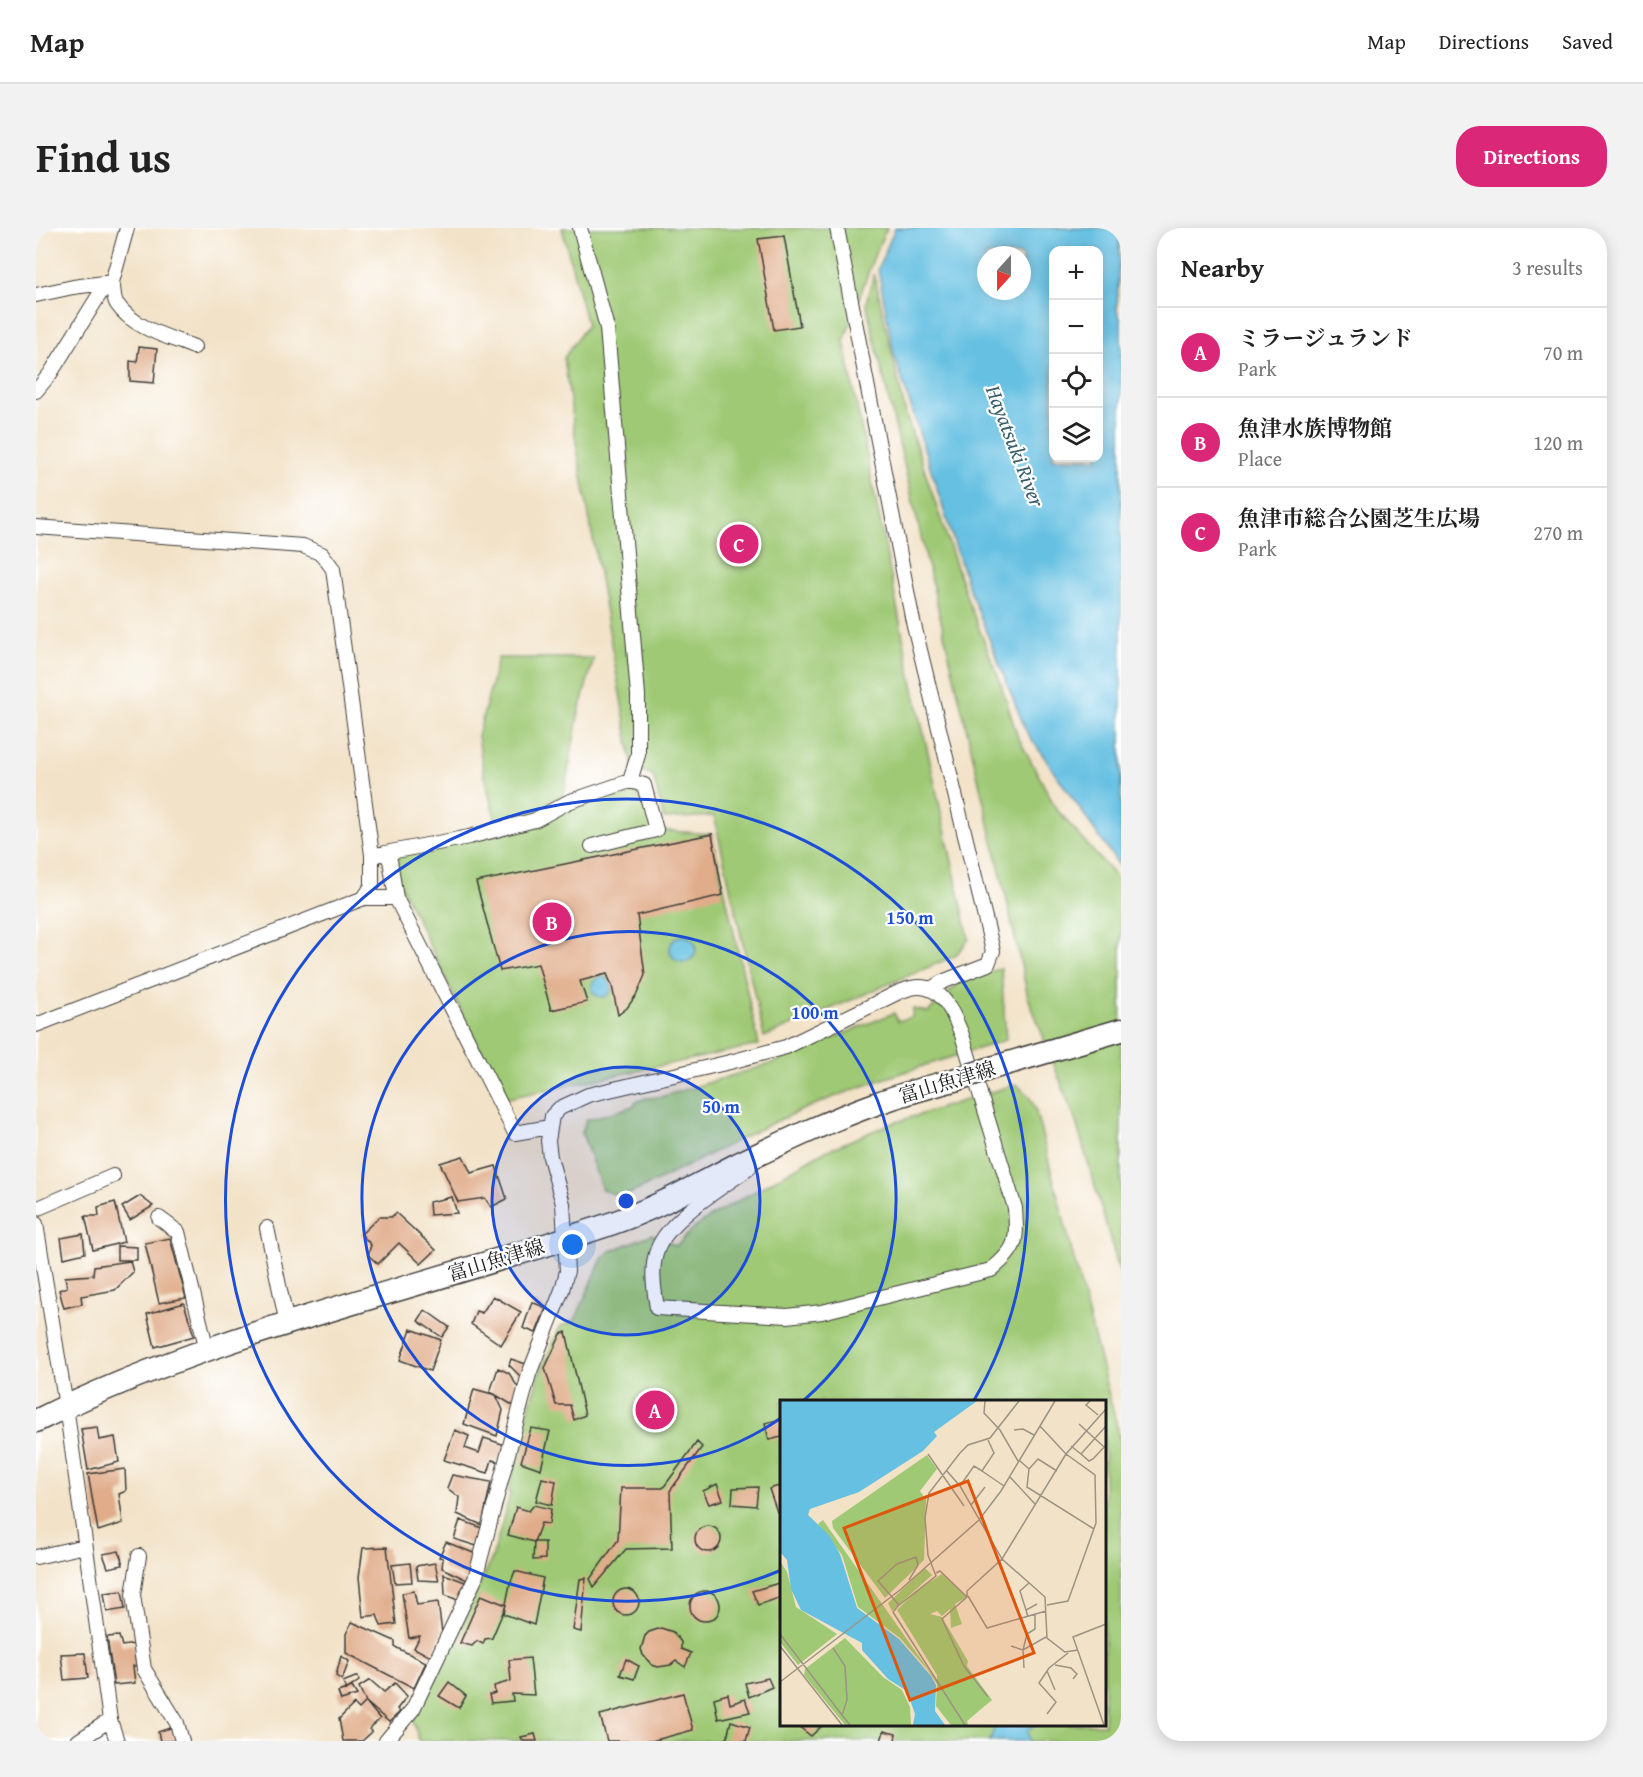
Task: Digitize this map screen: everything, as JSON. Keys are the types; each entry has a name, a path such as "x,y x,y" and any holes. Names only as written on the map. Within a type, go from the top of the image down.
{"main road":[{"name":"富山魚津線","path":"36,1421 66,1406 185,1357 565,1239 656,1207 790,1140 879,1102 1121,1029"}],"street":[{"path":"127,228 112,282 116,303 128,315 147,328 194,347"},
{"path":"580,228 608,328 638,695 638,755 630,781"},
{"path":"837,228 912,616 993,951 988,964 942,982 932,989"},
{"path":"36,295 73,286 112,282"},
{"path":"36,391 50,374 101,292 112,282"},
{"path":"36,527 303,546 322,554 333,569 379,854 372,886 364,898"},
{"path":"379,854 469,837 535,820 568,802 630,781 644,785 656,830 592,846"},
{"path":"379,854 390,860 396,898 515,1133 549,1127"},
{"path":"36,1025 364,898 396,898"},
{"path":"386,1741 413,1709 475,1580 529,1374 562,1290 567,1271 563,1204 548,1141 552,1116 560,1108 588,1095 786,1047 899,992 919,987 932,989 951,1009 962,1035 1014,1208 1017,1237 1008,1257 992,1270 822,1312 787,1316 657,1308 654,1266 657,1249 664,1236 675,1223 790,1140"},
{"path":"36,1209 113,1176"},
{"path":"159,1218 178,1232 207,1350"},
{"path":"36,1224 66,1406 110,1720 117,1741"},
{"path":"267,1228 287,1324"},
{"path":"36,1557 85,1546"},
{"path":"139,1556 133,1595 144,1669 177,1723 182,1741"},
{"path":"78,1741 110,1720"}],"green space":[{"path":"562,228 887,228 874,256 844,341 908,662 969,939 955,956 764,1037 714,816 664,819 653,775 633,768 576,442 564,358 587,325"},
{"path":"874,274 906,415 968,601 1000,681 1017,735 1057,810 1121,883 1121,1276 1076,1122 1028,997 866,303"},
{"path":"498,658 594,658 579,711 564,794 533,814 497,825 484,776 478,736"},
{"path":"630,781 656,830 712,834 759,1045 504,1099 385,853 495,833"},
{"path":"1001,968 1006,1040 895,1075 813,1105 765,1126 622,1197 602,1190 582,1133 586,1120 634,1106 636,1102 646,1098 661,1097 773,1063 894,1013 898,1021 912,1017 913,1009 928,1012 959,983"},
{"path":"1016,1084 1029,1096 1035,1108 1121,1442 1121,1741 419,1741 413,1719 436,1680 493,1556 539,1375 560,1327 575,1320 602,1259 609,1252 652,1234 676,1246 694,1228 710,1217 821,1153 887,1125"}],"water":[{"name":"Hayatsuki River","path":"895,228 1120,228 1117,310 1121,320 1121,868 1026,731 968,586 894,354 878,269"},
{"path":"683,936 692,940 696,949 692,958 683,962 674,958 670,949 674,940"},
{"path":"602,977 609,980 612,987 609,994 602,997 595,994 592,987 595,980"},
{"path":"994,1726 1034,1726 1027,1731 1030,1741 990,1741"}],"building":[{"path":"784,236 800,326 774,330 758,239"},
{"path":"139,347 157,349 154,383 130,381 130,361 137,362"},
{"path":"712,834 723,895 637,915 645,975 637,994 627,1008 618,1015 607,974 580,981 587,1002 551,1010 538,964 500,971 476,882"},
{"path":"463,1156 471,1173 496,1166 507,1199 491,1207 485,1198 458,1202 440,1163"},
{"path":"140,1196 153,1206 130,1220 122,1207"},
{"path":"452,1197 457,1213 430,1215 429,1202"},
{"path":"115,1202 124,1242 93,1250 85,1216 99,1216 98,1207"},
{"path":"396,1213 436,1250 421,1264 399,1243 378,1264 368,1255 371,1245 361,1234 379,1217 391,1217"},
{"path":"83,1234 85,1253 64,1258 61,1238"},
{"path":"170,1238 186,1298 159,1303 145,1243"},
{"path":"117,1246 137,1247 137,1260 117,1260"},
{"path":"130,1261 133,1272 115,1290 81,1296 82,1304 64,1308 59,1290 67,1287 65,1277 93,1275 94,1266"},
{"path":"493,1296 521,1312 501,1345 471,1324 476,1311 482,1313"},
{"path":"532,1302 546,1308 536,1333 523,1328"},
{"path":"184,1303 194,1336 155,1347 147,1314"},
{"path":"425,1310 449,1327 442,1337 418,1321"},
{"path":"411,1329 441,1340 430,1371 400,1360"},
{"path":"566,1332 585,1415 574,1420 570,1405 556,1405 545,1368 561,1334"},
{"path":"511,1359 526,1364 521,1377 509,1365"},
{"path":"498,1368 509,1373 519,1389 514,1406 490,1392"},
{"path":"474,1389 496,1395 503,1410 497,1436 464,1424"},
{"path":"780,1419 780,1437 769,1440 765,1423"},
{"path":"97,1427 99,1440 115,1437 119,1462 88,1470 81,1429"},
{"path":"531,1428 550,1431 541,1469 521,1462"},
{"path":"455,1430 469,1436 465,1448 479,1453 484,1438 505,1445 500,1462 492,1460 488,1473 444,1460"},
{"path":"697,1442 702,1447 670,1491 672,1548 626,1549 594,1587 590,1579 618,1540 621,1488 663,1488"},
{"path":"125,1469 126,1491 119,1494 123,1523 98,1531 88,1474"},
{"path":"452,1475 491,1482 482,1525 457,1514 459,1497 447,1488"},
{"path":"542,1478 556,1481 552,1505 536,1501"},
{"path":"717,1484 723,1500 709,1504 703,1491"},
{"path":"780,1486 780,1511 777,1512 769,1489"},
{"path":"758,1487 756,1506 732,1504 733,1488"},
{"path":"534,1505 551,1509 549,1524 541,1523 534,1542 508,1535 516,1507 529,1511"},
{"path":"460,1520 485,1529 480,1547 454,1539"},
{"path":"708,1526 717,1530 721,1539 717,1548 708,1552 699,1548 695,1539 699,1530"},
{"path":"446,1542 476,1554 467,1580 442,1568 443,1558 439,1557"},
{"path":"534,1542 545,1542 545,1559 533,1560"},
{"path":"387,1547 396,1624 381,1626 377,1615 363,1617 359,1577 363,1548"},
{"path":"119,1551 123,1565 108,1568 103,1554"},
{"path":"410,1563 412,1582 395,1583 392,1565"},
{"path":"435,1563 439,1581 418,1580 416,1566"},
{"path":"515,1571 543,1578 534,1625 504,1614"},
{"path":"444,1574 465,1582 458,1600 445,1595"},
{"path":"586,1578 581,1632 573,1630 580,1579"},
{"path":"780,1583 780,1598 758,1605 752,1591"},
{"path":"626,1589 635,1593 639,1602 635,1611 626,1615 617,1611 613,1602 617,1593"},
{"path":"122,1591 125,1609 107,1612 104,1593"},
{"path":"414,1591 417,1605 438,1602 442,1633 431,1657 414,1648 420,1636 409,1638 402,1593"},
{"path":"705,1591 711,1592 719,1600 719,1612 711,1620 705,1621 699,1620 691,1612 690,1606 691,1600 699,1592"},
{"path":"481,1595 506,1605 492,1638 485,1639 483,1644 477,1641 472,1646 460,1643"},
{"path":"352,1622 395,1641 395,1647 426,1662 414,1688 346,1653 346,1634"},
{"path":"661,1628 673,1632 681,1642 681,1649 691,1653 685,1667 676,1661 671,1665 658,1667 652,1665 643,1655 641,1649 645,1636"},
{"path":"119,1636 122,1646 134,1644 135,1683 114,1685 107,1637"},
{"path":"85,1653 88,1678 64,1680 61,1654"},
{"path":"341,1656 349,1661 342,1680 336,1676"},
{"path":"530,1658 534,1695 512,1694 513,1701 491,1703 489,1695 495,1693 494,1686 511,1681 509,1660"},
{"path":"626,1659 639,1666 634,1679 620,1675"},
{"path":"358,1676 359,1681 346,1690 343,1682"},
{"path":"768,1678 772,1687 749,1697 745,1683"},
{"path":"370,1680 384,1692 395,1683 407,1696 397,1709 400,1712 389,1722 366,1702 359,1687"},
{"path":"449,1682 466,1696 459,1708 439,1696"},
{"path":"352,1687 357,1695 341,1700 338,1692"},
{"path":"683,1693 693,1730 652,1741 607,1741 600,1715"},
{"path":"728,1694 730,1704 745,1699 750,1712 718,1719 714,1698"},
{"path":"366,1702 380,1719 369,1729 372,1732 362,1741 343,1741 339,1719 354,1704 359,1709"},
{"path":"731,1721 750,1727 746,1741 726,1741"},
{"path":"798,1726 822,1726 811,1736"},
{"path":"173,1727 177,1741 160,1741 158,1732"},
{"path":"884,1731 896,1734 895,1741 881,1741"},
{"path":"535,1734 537,1741 523,1741 521,1737"}],"place":[{"name":"魚津市総合公園芝生広場","path":"739,544"},
{"name":"魚津水族博物館","path":"552,922"},
{"name":"ミラージュランド","path":"655,1410"}]}
